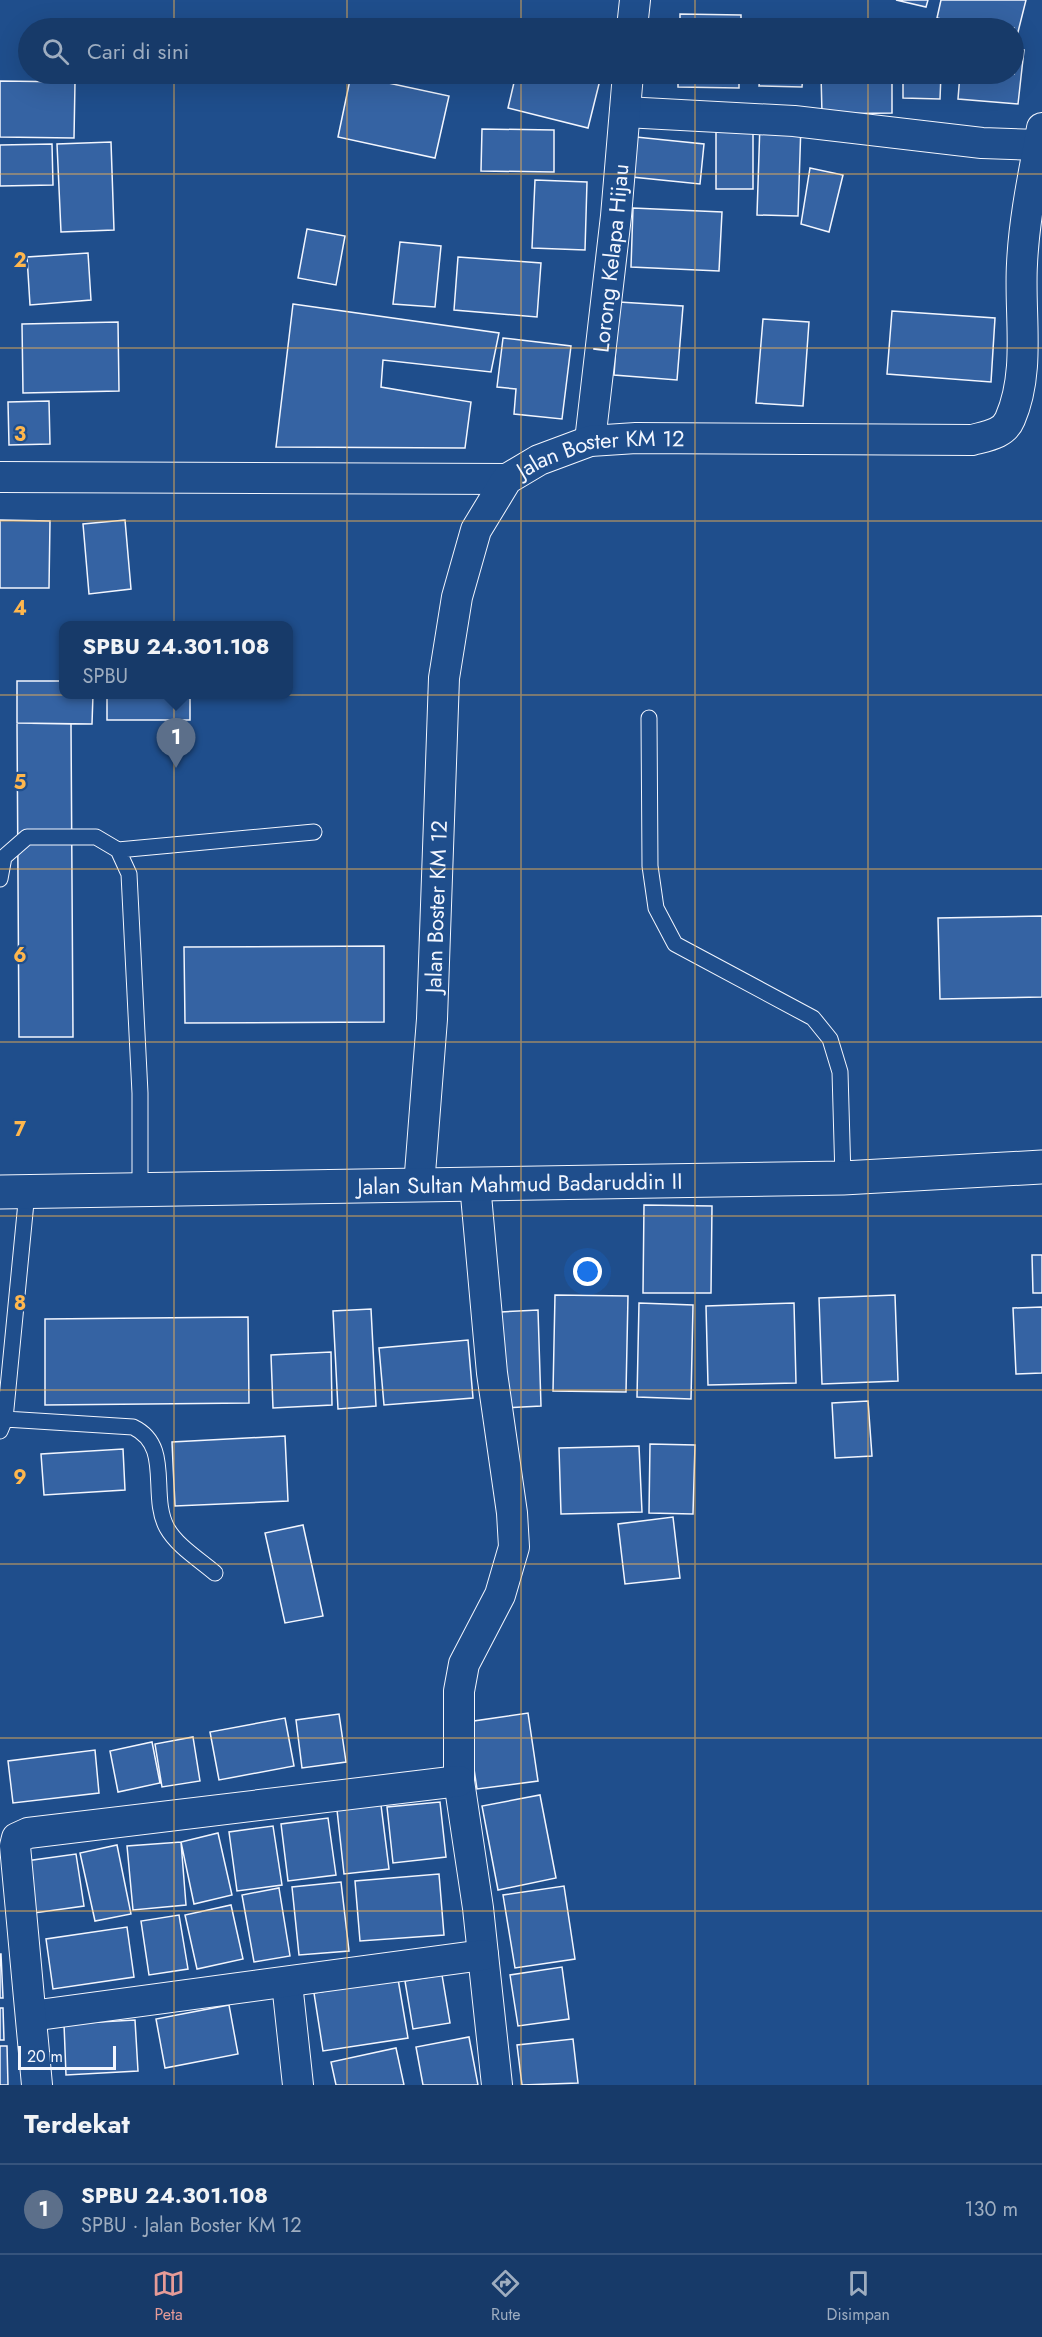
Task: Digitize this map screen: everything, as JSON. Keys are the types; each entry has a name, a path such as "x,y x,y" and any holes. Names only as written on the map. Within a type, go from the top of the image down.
{"highway":[{"name":"Jalan Sultan Mahmud Badaruddin II","path":"13,1192 843,1178 1042,1167"}],"street":[{"path":"633,18 634,0"},
{"name":"Lorong Kelapa Hijau","path":"590,441 627,84"},
{"path":"625,112 794,121 982,143 1041,139"},
{"name":"Jalan Boster KM 12","path":"418,1186 432,1019 444,678 457,597 476,530 507,478 539,460 590,441 636,438 972,440 995,434 1010,421 1018,395 1022,368 1022,263 1041,139"},
{"path":"0,472 507,478"},
{"path":"475,1184 492,1373 512,1513 514,1547 500,1595 464,1664 459,1691 459,1781 483,1955 497,2085"},
{"path":"37,2085 15,1846 18,1838 28,1833 459,1781"},
{"path":"31,2016 483,1955"},
{"path":"287,1983 298,2085"}],"lane":[{"path":"649,718 650,866 656,908 675,944 813,1018 830,1039 840,1072 843,1178"},
{"path":"118,850 314,832"},
{"path":"0,879 4,858 27,837 96,837 118,850 129,874 140,1093 140,1190"},
{"path":"13,1192 2,1425 133,1428 145,1433 154,1444 162,1513 167,1528 215,1573"}],"building":[{"path":"896,0 928,0 926,7"},
{"path":"941,0 1026,0 1022,18 937,18"},
{"path":"680,14 741,15 741,18 680,18"},
{"path":"0,81 18,81 18,84 75,84 74,138 0,137"},
{"path":"349,84 393,84 449,96 435,158 338,137"},
{"path":"514,84 599,84 588,128 508,108"},
{"path":"678,84 739,84 739,88 678,87"},
{"path":"759,84 802,84 802,87 759,86"},
{"path":"821,84 892,84 892,113 822,114"},
{"path":"903,84 941,84 940,99 903,98"},
{"path":"959,84 1020,84 1018,104 958,99"},
{"path":"760,123 801,124 798,216 757,215"},
{"path":"716,127 753,127 753,189 716,189"},
{"path":"482,129 554,130 554,172 481,171"},
{"path":"636,137 704,144 700,184 632,177"},
{"path":"111,142 114,230 61,232 57,144"},
{"path":"52,144 53,185 0,186 0,145"},
{"path":"810,168 843,175 829,232 801,224"},
{"path":"535,180 587,182 585,250 532,248"},
{"path":"633,208 722,212 719,271 631,267"},
{"path":"307,229 345,236 336,285 298,278"},
{"path":"400,242 441,246 435,307 393,304"},
{"path":"88,253 91,300 30,305 27,257"},
{"path":"458,257 541,263 537,317 454,310"},
{"path":"619,302 683,306 677,380 614,375"},
{"path":"293,304 499,333 491,372 383,360 381,387 471,402 465,448 276,447"},
{"path":"892,311 995,318 991,382 887,374"},
{"path":"763,319 809,322 803,406 756,403"},
{"path":"118,322 119,391 23,393 22,324"},
{"path":"503,338 571,346 562,419 514,414 516,389 497,387"},
{"path":"49,401 50,444 9,445 8,402"},
{"path":"0,520 50,521 49,588 0,588"},
{"path":"125,520 131,589 89,594 83,524"},
{"path":"17,681 59,681 59,699 93,699 92,724 17,723"},
{"path":"107,699 190,699 190,720 107,720"},
{"path":"17,723 71,724 73,1037 19,1037"},
{"path":"1042,916 1042,997 940,999 938,918"},
{"path":"384,946 384,1022 185,1023 184,947"},
{"path":"644,1205 712,1206 711,1293 643,1293"},
{"path":"1032,1255 1042,1255 1042,1293 1033,1293"},
{"path":"555,1295 628,1296 626,1392 553,1391"},
{"path":"895,1295 898,1381 822,1384 819,1298"},
{"path":"639,1303 693,1305 691,1399 637,1397"},
{"path":"794,1303 796,1383 708,1385 706,1306"},
{"path":"1042,1307 1042,1373 1016,1374 1013,1308"},
{"path":"371,1309 376,1406 338,1409 333,1311"},
{"path":"538,1310 541,1406 504,1408 501,1312"},
{"path":"248,1317 249,1403 45,1405 45,1319"},
{"path":"468,1340 473,1398 384,1405 379,1348"},
{"path":"331,1352 332,1405 273,1408 271,1355"},
{"path":"868,1401 872,1456 835,1458 832,1403"},
{"path":"285,1436 288,1501 175,1506 172,1442"},
{"path":"650,1444 695,1445 693,1514 649,1513"},
{"path":"639,1446 642,1512 561,1514 559,1448"},
{"path":"123,1449 125,1490 44,1495 41,1454"},
{"path":"673,1517 680,1578 625,1584 618,1524"},
{"path":"303,1525 323,1616 285,1623 265,1533"},
{"path":"528,1713 538,1781 477,1789 467,1722"},
{"path":"339,1714 346,1762 302,1768 296,1720"},
{"path":"285,1718 294,1766 219,1780 210,1732"},
{"path":"193,1737 200,1781 162,1787 155,1744"},
{"path":"152,1742 160,1783 118,1792 110,1751"},
{"path":"95,1750 99,1793 13,1803 8,1761"},
{"path":"540,1795 556,1878 498,1890 482,1806"},
{"path":"440,1802 446,1857 393,1863 387,1807"},
{"path":"381,1805 389,1869 344,1874 337,1810"},
{"path":"328,1818 336,1875 288,1881 281,1824"},
{"path":"273,1826 282,1885 237,1891 229,1832"},
{"path":"218,1833 232,1895 194,1904 181,1842"},
{"path":"181,1842 186,1905 133,1910 127,1846"},
{"path":"117,1845 131,1914 95,1921 80,1853"},
{"path":"76,1854 84,1906 34,1913 26,1861"},
{"path":"439,1874 444,1935 360,1941 355,1881"},
{"path":"341,1882 349,1951 299,1955 292,1887"},
{"path":"564,1886 575,1959 515,1968 503,1895"},
{"path":"279,1888 290,1956 254,1962 242,1895"},
{"path":"231,1905 243,1959 197,1969 185,1915"},
{"path":"179,1915 188,1969 149,1975 141,1921"},
{"path":"127,1927 134,1977 53,1989 46,1939"},
{"path":"1,1954 3,1998 0,1998"},
{"path":"562,1967 569,2019 518,2026 510,1975"},
{"path":"442,1975 450,2023 413,2029 405,1981"},
{"path":"398,1979 408,2038 323,2051 314,1993"},
{"path":"229,2005 238,2054 165,2068 156,2019"},
{"path":"0,2008 3,2008 4,2040 0,2040"},
{"path":"135,2020 138,2071 66,2075 64,2024"},
{"path":"469,2037 478,2085 423,2085 416,2047"},
{"path":"573,2039 578,2083 522,2085 517,2045"},
{"path":"0,2046 7,2046 8,2085 0,2085"},
{"path":"396,2048 404,2085 336,2085 331,2062"}],"place":[{"name":"SPBU 24.301.108","path":"176,768"}]}
